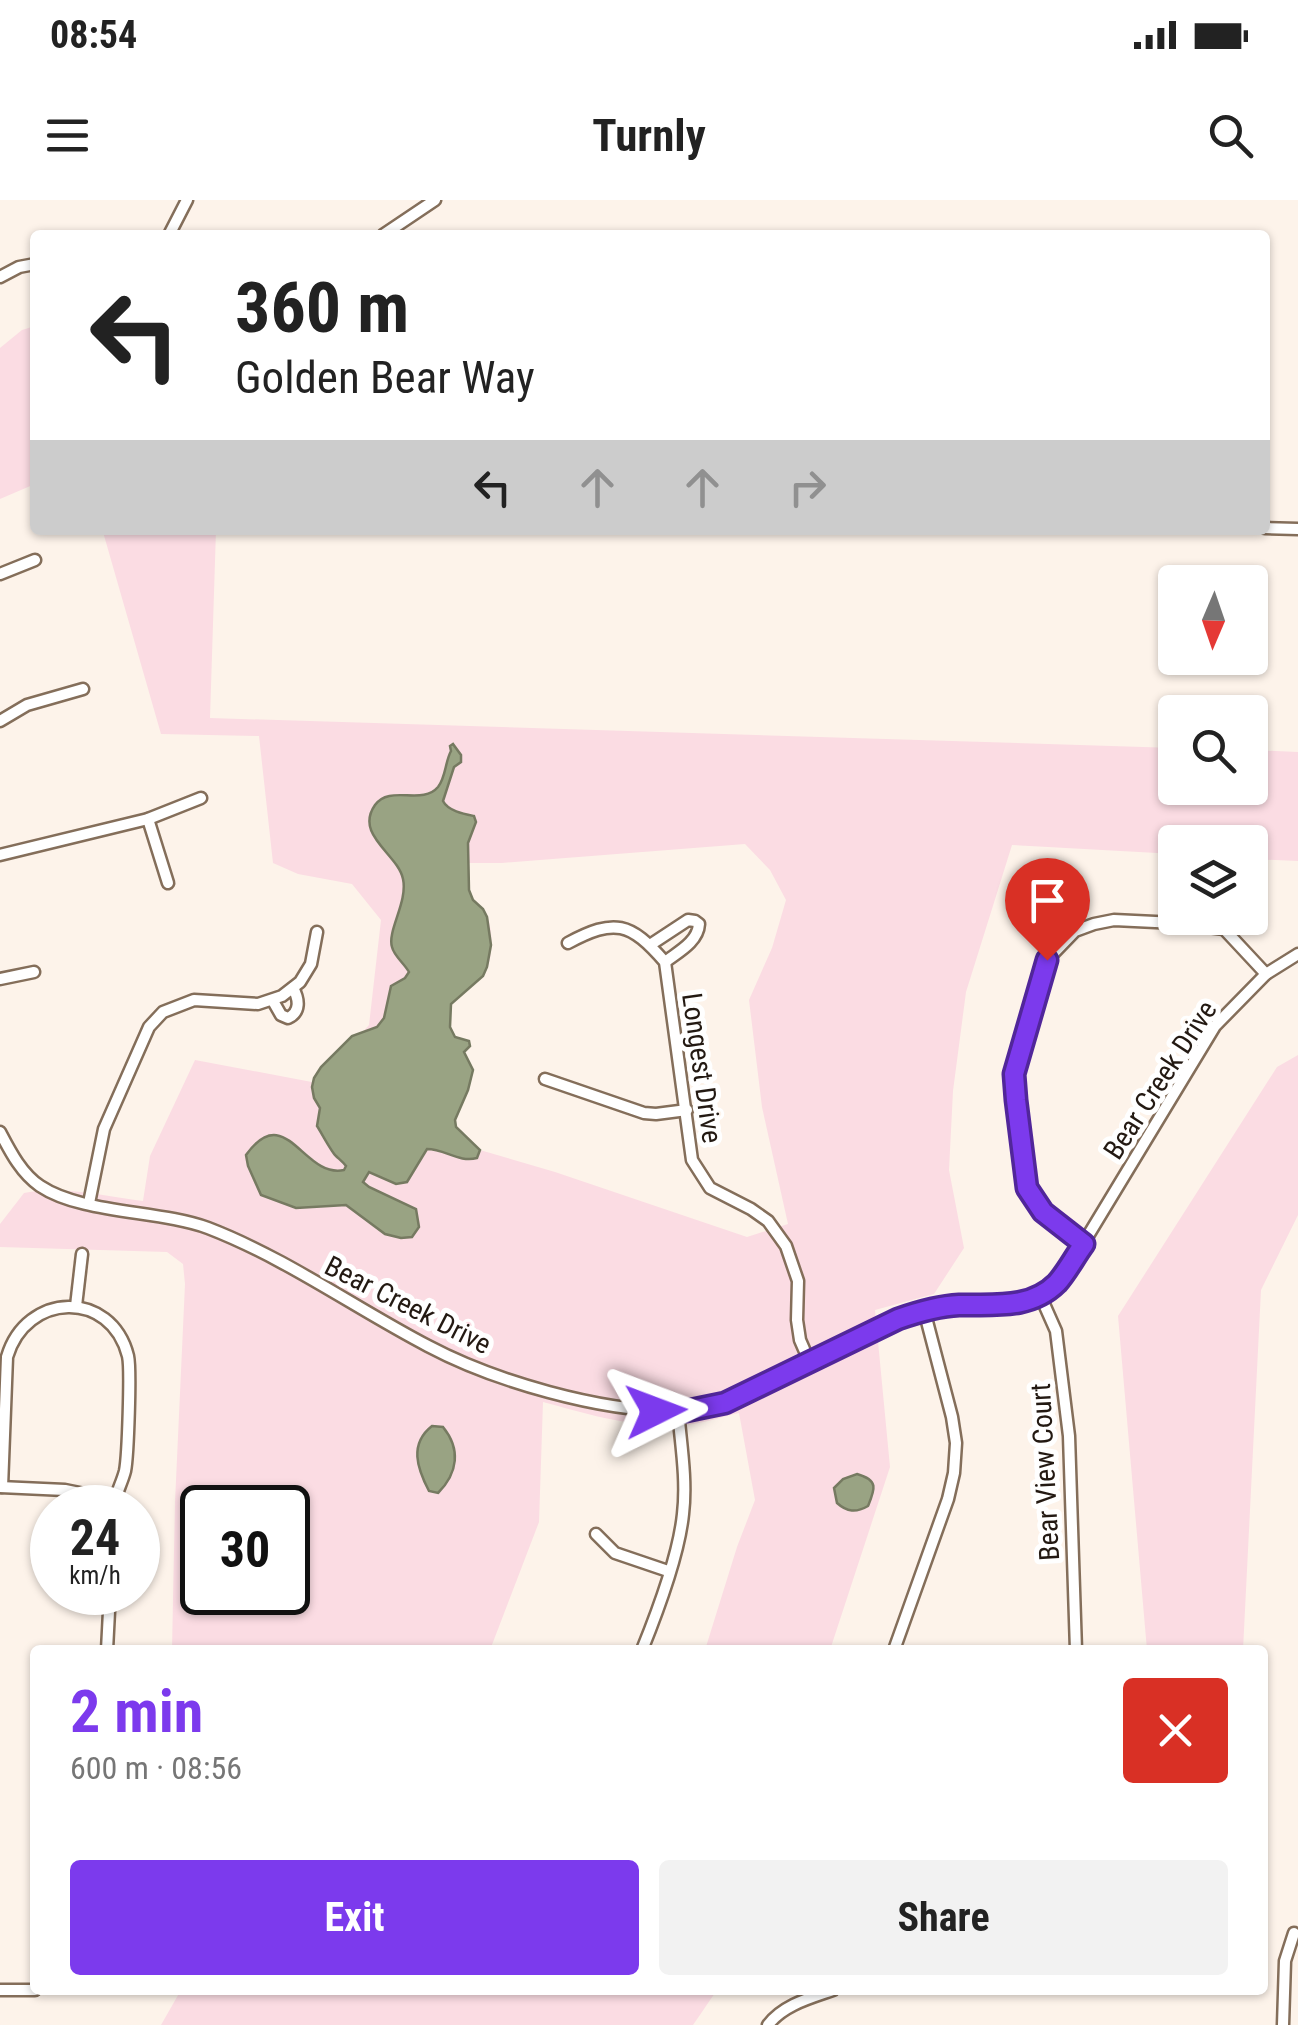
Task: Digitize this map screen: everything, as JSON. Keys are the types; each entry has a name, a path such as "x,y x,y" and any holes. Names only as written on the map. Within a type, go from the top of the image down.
{"street":[{"path":"173,230 188,200"},
{"path":"391,230 435,200"},
{"path":"0,277 30,265"},
{"path":"1270,528 1298,529"},
{"path":"0,574 34,560"},
{"path":"0,721 27,705 83,689"},
{"path":"0,855 148,819 202,798"},
{"path":"148,819 168,883"},
{"path":"650,945 688,920 699,924 700,930 693,940 665,962"},
{"path":"1084,1244 1043,1212 1027,1188 1014,1074 1047,960 1075,931 1094,924 1114,920 1160,922 1224,929 1266,974"},
{"name":"Longest Drive","path":"568,943 595,929 621,928 644,938 665,962 692,1160 710,1188 768,1221 786,1246 798,1281 800,1340 810,1363"},
{"path":"89,1203 104,1129 150,1027 164,1012 194,1000 258,1004 273,1000 300,982 311,964 316,932"},
{"name":"Bear Creek Drive","path":"0,1132 15,1161 38,1185 66,1198 203,1226 250,1245 432,1348 478,1368 613,1408 678,1411 725,1403 924,1310 958,1305 1012,1306 1056,1284 1215,1026 1266,974 1298,954"},
{"path":"0,979 34,972"},
{"path":"273,1000 281,1015 294,1015 298,997 293,988"},
{"path":"545,1079 644,1113 686,1110"},
{"path":"76,1306 82,1254"},
{"name":"Bear View Court","path":"1040,1295 1056,1331 1069,1436 1076,1645"},
{"path":"30,1488 1,1487 7,1357 15,1336 32,1317 52,1308 76,1306 102,1317 120,1336 129,1358 126,1469 121,1485"},
{"path":"896,1645 954,1473 956,1443 952,1417 924,1310"},
{"path":"644,1645 683,1514 678,1411"},
{"path":"596,1534 615,1553 668,1571"},
{"path":"107,1645 109,1615"},
{"path":"1283,2025 1285,1961 1294,1933"},
{"path":"0,1990 30,1990"},
{"path":"768,2025 797,2003 819,1995"}],"shaded area":[{"path":"30,328 30,486 0,499 0,348"},
{"path":"104,535 216,535 210,718 1158,747 1158,805 1268,805 1268,751 1298,752 1298,861 1268,860 1268,825 1158,825 1158,853 1012,845 966,992 953,1091 949,1170 964,1248 934,1294 875,1310 890,1467 832,1645 707,1645 755,1500 739,1413 693,1424 655,1425 543,1402 539,1522 492,1645 172,1645 183,1264 167,1252 0,1247 0,1224 24,1193 69,1191 143,1201 150,1156 195,1060 317,1083 369,1025 381,920 352,884 298,874 273,863 259,736 161,734","holes":["745,844 770,870 786,900 772,948 749,1000 762,1107 788,1224 747,1237 480,1150 456,1127 473,1070 464,1052 469,1041 455,1037 450,1027 451,1004 482,977 491,955 489,921 470,894 468,863"]},
{"path":"453,744 461,762 454,767 443,801 452,810 474,816 476,822 468,843 469,890 487,917 491,945 483,976 451,1004 450,1027 455,1037 469,1041 464,1052 473,1070 456,1127 480,1150 477,1158 470,1159 427,1149 407,1182 396,1184 369,1172 363,1182 369,1187 416,1209 419,1227 412,1237 401,1238 385,1234 346,1205 296,1208 261,1195 246,1155 260,1140 272,1135 295,1145 317,1164 330,1170 344,1170 346,1166 317,1126 320,1108 314,1098 314,1078 352,1036 377,1027 384,1018 391,986 409,972 391,940 403,897 403,879 373,835 370,816 381,799 424,795 438,787"},
{"path":"1298,1055 1298,1215 1261,1290 1243,1645 1147,1645 1118,1316 1277,1067"},
{"path":"432,1426 443,1427 455,1452 450,1477 438,1493 429,1491 417,1457 420,1441"},
{"path":"857,1474 872,1482 868,1506 859,1510 844,1508 837,1503 834,1488 843,1479"},
{"path":"178,1995 714,1995 693,2025 161,2025"}],"route":[{"path":"656,1411 686,1411 725,1403 924,1310 958,1305 1012,1306 1056,1284 1084,1244 1051,1220 1027,1188 1014,1074 1047,960"}]}
